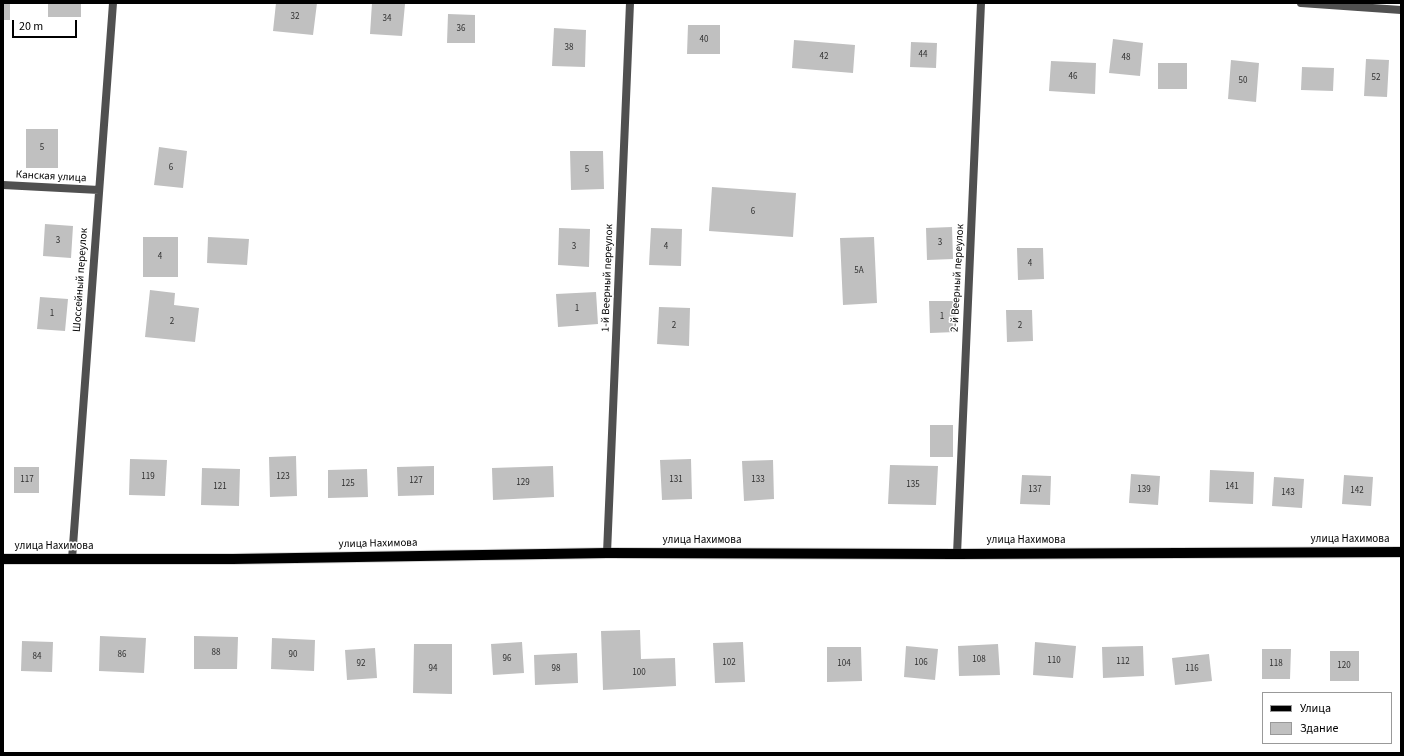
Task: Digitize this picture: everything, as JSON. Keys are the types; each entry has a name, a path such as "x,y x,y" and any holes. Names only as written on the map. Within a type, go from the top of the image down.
{"main road":[{"name":"улица Нахимова","path":"3,559 233,559 607,553 956,554 1401,552"}],"street":[{"name":"Шоссейный переулок","path":"72,559 98,190 113,3"},
{"name":"1-й Веерный переулок","path":"607,553 630,3"},
{"name":"2-й Веерный переулок","path":"956,554 981,3"},
{"path":"1301,3 1401,10"},
{"name":"Канская улица","path":"3,185 98,190"}],"building":[{"path":"3,3 10,3 10,20 3,20"},
{"path":"48,3 81,3 81,17 48,17"},
{"path":"276,3 317,3 313,35 273,31"},
{"path":"372,3 405,4 402,36 370,34"},
{"path":"448,14 475,15 475,43 447,43"},
{"path":"688,25 720,25 720,54 687,54"},
{"path":"554,28 586,30 585,67 552,66"},
{"path":"1113,39 1143,43 1140,76 1109,73"},
{"path":"794,40 855,45 853,73 792,68"},
{"path":"911,42 937,43 936,68 910,67"},
{"path":"1366,59 1389,60 1387,97 1364,96"},
{"path":"1231,60 1259,63 1256,102 1228,99"},
{"path":"1051,61 1096,63 1095,94 1049,91"},
{"path":"1158,63 1187,63 1187,89 1158,89"},
{"path":"1302,67 1334,68 1333,91 1301,90"},
{"path":"26,129 58,129 58,168 26,168"},
{"path":"159,147 187,151 183,188 154,185"},
{"path":"570,151 603,151 604,189 571,190"},
{"path":"712,187 796,193 793,237 709,231"},
{"path":"45,224 73,226 71,258 43,256"},
{"path":"952,227 953,259 927,260 926,228"},
{"path":"559,228 590,229 589,267 558,265"},
{"path":"651,228 682,229 681,266 649,265"},
{"path":"143,237 178,237 178,277 143,277"},
{"path":"208,237 249,239 247,265 207,263"},
{"path":"874,237 877,303 843,305 840,238"},
{"path":"1017,248 1043,248 1044,279 1018,280"},
{"path":"150,290 175,293 174,305 199,308 195,342 145,337"},
{"path":"596,292 598,324 558,327 556,294"},
{"path":"40,297 68,299 65,331 37,329"},
{"path":"929,301 955,301 956,332 930,333"},
{"path":"659,307 690,308 689,346 657,344"},
{"path":"1006,310 1032,310 1033,341 1007,342"},
{"path":"930,425 953,425 953,457 930,457"},
{"path":"296,456 297,496 270,497 269,457"},
{"path":"130,459 167,460 165,496 129,495"},
{"path":"691,459 692,499 662,500 660,460"},
{"path":"773,460 774,499 744,501 742,461"},
{"path":"890,465 938,466 936,505 888,504"},
{"path":"434,466 434,495 398,496 397,467"},
{"path":"553,466 554,497 493,500 492,468"},
{"path":"14,467 39,467 39,493 14,493"},
{"path":"202,468 240,469 239,506 201,505"},
{"path":"367,469 368,497 328,498 328,470"},
{"path":"1210,470 1254,472 1253,504 1209,502"},
{"path":"1131,474 1160,476 1158,505 1129,503"},
{"path":"1022,475 1051,476 1050,505 1020,504"},
{"path":"1344,475 1373,477 1371,506 1342,504"},
{"path":"1274,477 1304,479 1302,508 1272,506"},
{"path":"640,630 641,659 675,658 676,686 603,690 601,631"},
{"path":"100,636 146,638 144,673 99,671"},
{"path":"194,636 238,637 237,669 194,669"},
{"path":"272,638 315,640 314,671 271,669"},
{"path":"22,641 53,642 52,672 21,671"},
{"path":"522,642 524,673 493,675 491,644"},
{"path":"743,642 745,682 715,683 713,643"},
{"path":"1035,642 1076,646 1073,678 1033,675"},
{"path":"414,644 452,644 452,694 413,693"},
{"path":"998,644 1000,675 959,676 958,646"},
{"path":"906,646 938,649 935,680 904,677"},
{"path":"1143,646 1144,676 1103,678 1102,647"},
{"path":"827,647 861,647 862,681 827,682"},
{"path":"375,648 377,678 347,680 345,650"},
{"path":"1262,649 1291,649 1290,679 1262,679"},
{"path":"1330,651 1359,651 1359,681 1330,681"},
{"path":"577,653 578,683 535,685 534,655"},
{"path":"1209,654 1212,681 1175,685 1172,658"}]}
